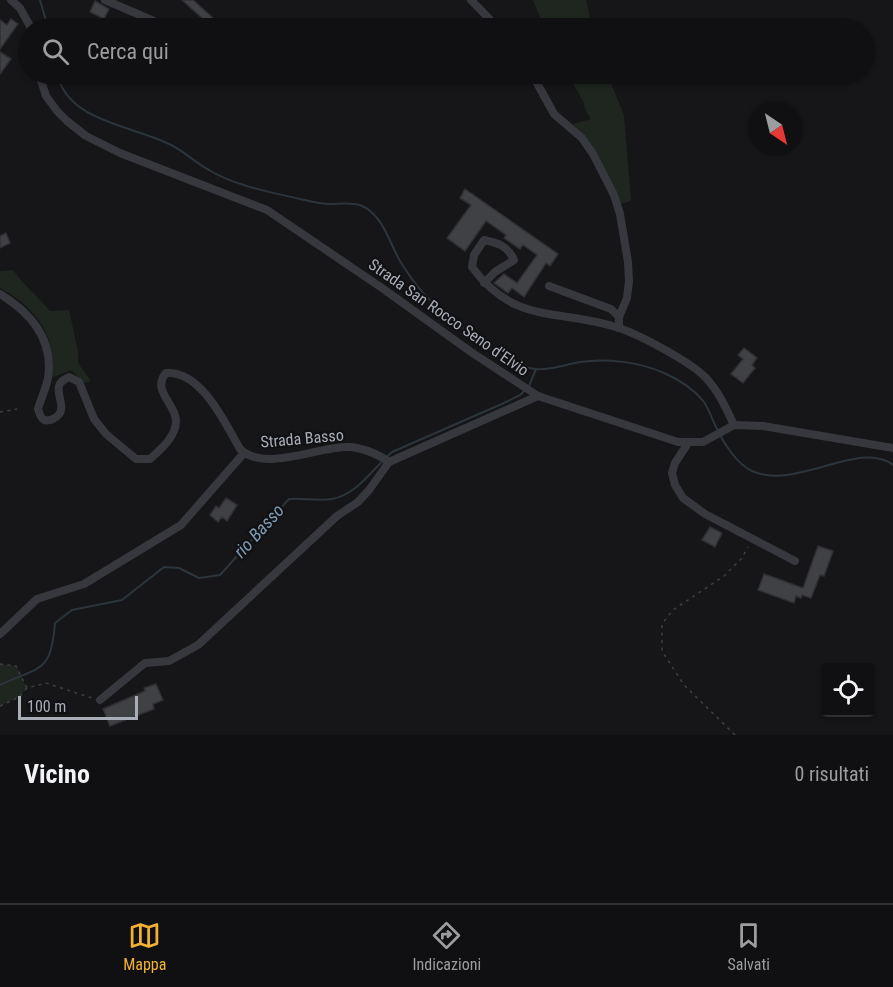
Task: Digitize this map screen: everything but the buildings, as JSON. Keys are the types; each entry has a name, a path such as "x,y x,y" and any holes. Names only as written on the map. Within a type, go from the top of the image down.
{"street":[{"path":"105,0 147,18"},
{"path":"471,0 488,18"},
{"path":"13,1 26,18"},
{"name":"Strada San Rocco Seno d'Elvio","path":"42,84 46,96 57,111 86,136 120,153 267,210 534,394 678,442 691,443"},
{"path":"538,84 554,114 582,138 614,195 620,214 629,271 627,298 619,317 619,328"},
{"path":"484,283 495,272 514,260 510,250 484,240 474,255 472,267 484,283 500,297 522,308 619,328 685,362 705,376 721,396 731,427"},
{"path":"549,286 611,309 619,317"},
{"name":"Strada Basso","path":"0,294 19,305 29,315 42,335 49,361 48,379 38,409 42,418 52,419 59,415 62,410 58,387 69,377 79,382 94,419 106,434 136,459 150,459 164,446 174,430 175,414 161,387 162,378 166,374 176,372 191,381 210,398 244,453 264,459 280,458 347,446 385,460"},
{"path":"100,700 146,663 169,661 198,645 337,516 358,502 369,490 385,460 534,394"},
{"path":"795,561 705,514 683,498 675,485 672,473 675,463 691,443 709,440 731,427 764,426 893,448"},
{"path":"0,634 37,599 84,584 181,525 244,453"}],"path":[{"path":"0,412 17,409"},
{"path":"735,735 684,685 662,651 662,624 673,610 730,570 742,558 752,538"},
{"path":"0,664 16,666 27,688"},
{"path":"0,706 19,697 27,688 46,683 100,700"}],"shaded area":[{"path":"533,0 586,0 590,18 540,18"},
{"path":"574,84 611,84 624,115 631,201 620,204 587,138 573,124 591,119"},
{"path":"13,270 50,311 69,310 78,351 78,363 91,381 84,383 71,370 51,378 50,343 41,323 19,300 0,288 0,271"},
{"path":"0,664 16,666 27,688 19,697 0,706"}],"waterway":[{"path":"40,0 45,18"},
{"path":"61,84 75,103 88,113 171,145 219,176 253,188 307,201 326,204 356,204 368,209 380,222 400,261 427,297 466,331 509,360 535,369 601,360 655,369 686,385 700,397 727,447 741,464 752,471 769,475 788,475 863,458 879,459 893,465"},
{"name":"rio Basso","path":"529,386 536,369"},
{"name":"rio Basso","path":"0,685 41,666 50,652 55,623 72,610 122,600 164,567 179,568 199,578 220,575 289,499 327,500 350,492 392,452 504,403 525,390"}]}
